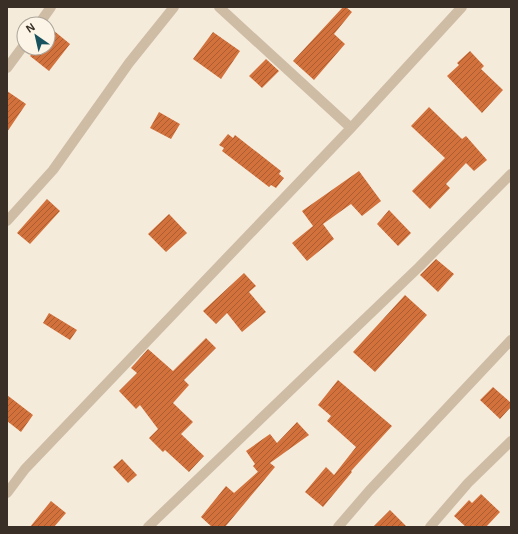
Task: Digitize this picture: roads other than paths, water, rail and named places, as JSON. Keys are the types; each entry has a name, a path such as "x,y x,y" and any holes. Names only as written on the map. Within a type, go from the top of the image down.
{"street":[{"path":"44,16 50,7"},
{"path":"7,221 53,170 129,63 174,7"},
{"path":"220,7 351,128"},
{"path":"7,493 25,469 351,128 462,7"},
{"path":"7,68 16,56"},
{"path":"148,527 419,267 511,174"},
{"path":"338,527 369,491 511,340"},
{"path":"430,527 468,483 511,441"}]}
